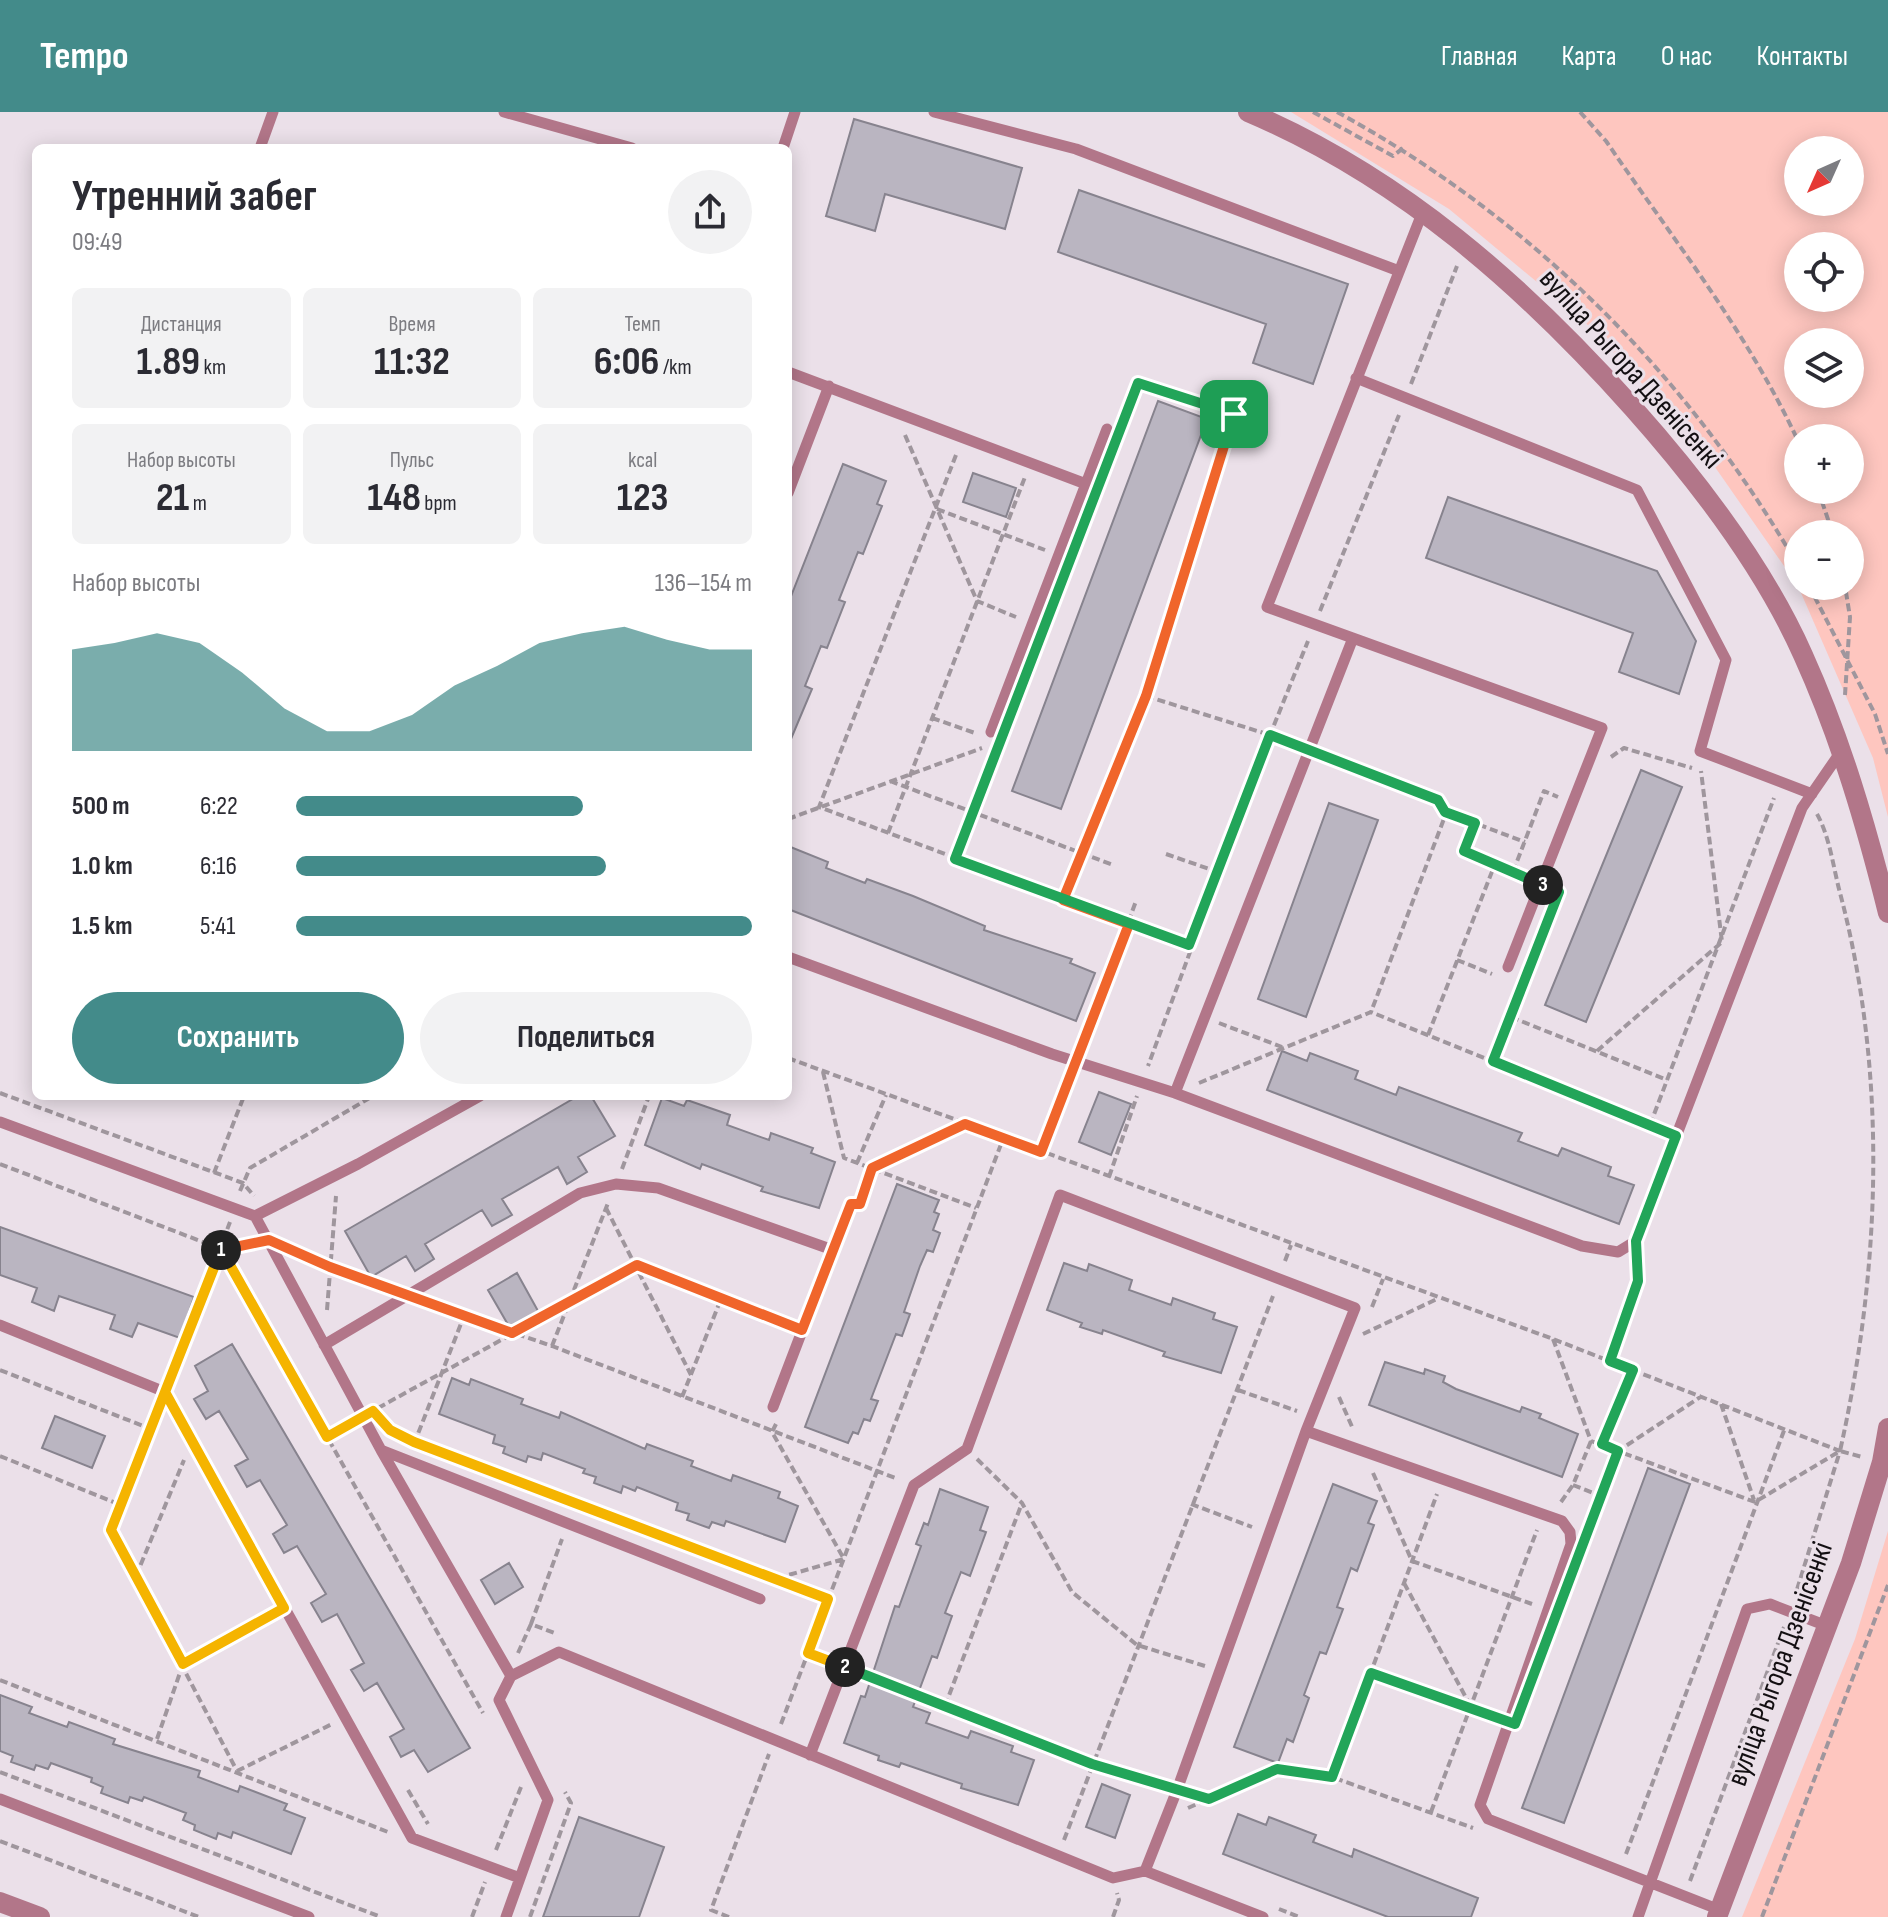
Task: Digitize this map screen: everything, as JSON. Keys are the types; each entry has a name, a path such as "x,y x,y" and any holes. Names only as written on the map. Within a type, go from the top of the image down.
{"street":[{"name":"вуліца Рыгора Дзенісенкі","path":"1248,112 1357,169 1423,211 1466,244 1569,336 1674,454 1718,514 1802,653 1842,750 1888,913"},
{"name":"вуліца Рыгора Дзенісенкі","path":"1719,1914 1851,1563 1882,1462 1888,1428"},
{"path":"0,1902 40,1917"}],"lane":[{"path":"261,144 273,112"},
{"path":"504,112 618,144"},
{"path":"784,144 795,112"},
{"path":"934,112 1076,149 1399,271"},
{"path":"1423,211 1267,607 1602,728 1508,967"},
{"path":"792,373 1086,484"},
{"path":"1356,378 1637,490 1726,660 1700,751 1812,794"},
{"path":"792,483 829,386"},
{"path":"988,734 1107,429"},
{"path":"1175,1093 1353,638"},
{"path":"792,958 1077,1062 1175,1093 1582,1246 1618,1252 1636,1241 1802,808 1842,750"},
{"path":"0,1122 235,1208 261,1214 473,1100"},
{"path":"324,1345 580,1193 616,1184 658,1188 833,1250"},
{"path":"810,1755 914,1485 967,1449 1060,1195 1355,1308 1306,1431 1168,1817 1145,1871"},
{"path":"776,1412 802,1330 851,1204"},
{"path":"261,1214 269,1240 324,1345 368,1414 381,1450 511,1676"},
{"path":"0,1325 165,1392 412,1838 520,1878"},
{"path":"1306,1431 1562,1521 1570,1532 1571,1544 1480,1805 1488,1819 1684,1897 1719,1914"},
{"path":"381,1450 760,1599"},
{"path":"1638,1917 1747,1609 1770,1604 1827,1626"},
{"path":"506,1917 548,1800 499,1700 511,1676 559,1652 1113,1878 1145,1871 1263,1917"},
{"path":"0,1799 309,1917"}],"path":[{"path":"1313,112 1393,156 1403,148"},
{"path":"1337,112 1403,148 1497,216 1583,288 1654,363 1733,462 1784,544"},
{"path":"1580,112 1606,141 1740,335 1774,388 1790,424"},
{"path":"1109,1177 1189,945 1466,244"},
{"path":"1063,900 1146,696 1234,414 1138,383 1121,426"},
{"path":"894,411 977,601 1032,624"},
{"path":"819,807 963,437"},
{"path":"888,833 1030,463"},
{"path":"937,509 1058,555"},
{"path":"1816,600 1875,714 1888,754"},
{"path":"1845,704 1850,617 1847,600"},
{"path":"1146,696 1270,735 1438,800 1445,812 1525,842"},
{"path":"932,718 988,734"},
{"path":"792,817 1000,742 955,859"},
{"path":"1606,769 1612,756 1624,748 1715,776"},
{"path":"1701,771 1722,942"},
{"path":"890,781 1113,865"},
{"path":"1513,872 1544,791 1573,803"},
{"path":"1684,1897 1818,1531 1857,1376 1869,1286 1875,1159 1865,1016 1848,923 1819,814 1760,793"},
{"path":"1650,1125 1722,942 1774,798"},
{"path":"819,807 1189,945"},
{"path":"1371,1012 1445,812"},
{"path":"1475,823 1464,851 1559,892 1493,1061"},
{"path":"1166,854 1218,872"},
{"path":"1428,1035 1495,864"},
{"path":"1041,1152 1136,901"},
{"path":"1597,1051 1722,942"},
{"path":"1175,1093 1371,1012 1676,1136"},
{"path":"1511,1017 1667,1080"},
{"path":"1219,1023 1284,1048"},
{"path":"792,1060 1437,1299 1553,1339 1840,1451 1867,1458"},
{"path":"822,1071 844,1158 976,1208"},
{"path":"0,1093 243,1183 261,1214"},
{"path":"857,1163 886,1095"},
{"path":"214,1173 242,1100"},
{"path":"237,1771 111,1530 250,1168 366,1100"},
{"path":"552,1346 648,1100"},
{"path":"851,1204 860,1204 872,1168 965,1124"},
{"path":"729,1917 711,1910 1003,1139"},
{"path":"0,1164 221,1249 269,1240 330,1267 552,1346 914,1485"},
{"path":"324,1345 336,1189"},
{"path":"606,1208 691,1375"},
{"path":"1610,1361 1638,1281 1636,1241"},
{"path":"1063,1843 1291,1245"},
{"path":"221,1249 484,1713"},
{"path":"327,1437 637,1265"},
{"path":"637,1265 802,1330"},
{"path":"682,1397 721,1299"},
{"path":"1361,1335 1437,1299"},
{"path":"1431,1812 1543,1515 1548,1504 1559,1504 1567,1498 1591,1441 1553,1339"},
{"path":"0,1370 151,1429"},
{"path":"1602,1444 1633,1370"},
{"path":"1238,1390 1355,1432 1338,1394"},
{"path":"1584,1540 1618,1451 1702,1396"},
{"path":"1721,1404 1755,1502"},
{"path":"776,1412 772,1432 844,1559"},
{"path":"368,1414 414,1442 828,1599"},
{"path":"1619,1873 1785,1428"},
{"path":"1591,1441 1755,1502"},
{"path":"136,1576 191,1442"},
{"path":"967,1449 1022,1503 1072,1592 1137,1645 1220,1672"},
{"path":"1755,1502 1840,1451"},
{"path":"1364,1453 1412,1561 1549,1611"},
{"path":"0,1456 121,1505"},
{"path":"1372,1470 1385,1475"},
{"path":"1332,1777 1444,1478"},
{"path":"1573,1485 1601,1496"},
{"path":"1424,1490 1437,1495"},
{"path":"531,1624 575,1503"},
{"path":"945,1706 1022,1503"},
{"path":"1191,1504 1269,1533"},
{"path":"776,1579 844,1559"},
{"path":"1404,1583 1471,1707"},
{"path":"1762,1917 1888,1585"},
{"path":"157,1739 183,1664 284,1608"},
{"path":"808,1653 1092,1764 1209,1799"},
{"path":"1371,1673 1508,1722"},
{"path":"0,1680 157,1739 394,1835 412,1838 429,1826"},
{"path":"237,1771 345,1717"},
{"path":"1168,1817 1277,1769 1332,1777 1473,1828"},
{"path":"0,1772 381,1917"},
{"path":"482,1847 495,1853 523,1782"},
{"path":"0,1841 199,1917"},
{"path":"1270,1906 1299,1917"}],"shaded area":[{"path":"1291,112 1888,112 1888,817 1873,758 1804,600 1864,600 1864,520 1784,520 1784,566 1701,447 1584,321 1449,209"},
{"path":"1888,1531 1888,1917 1742,1917 1855,1639"}],"building":[{"path":"854,119 1022,168 1005,229 885,194 875,231 826,216"},
{"path":"1079,190 1348,284 1313,384 1253,363 1266,324 1058,252"},
{"path":"1158,401 1207,419 1061,809 1012,791"},
{"path":"843,464 886,481 877,504 882,506 863,554 858,552 839,600 845,602 827,648 821,646 805,686 812,689 792,736 792,594"},
{"path":"973,473 1016,488 1006,517 963,502"},
{"path":"1448,497 1657,571 1696,641 1679,694 1619,672 1633,633 1426,558"},
{"path":"1641,770 1682,787 1586,1022 1545,1005"},
{"path":"1329,803 1378,820 1306,1017 1258,999"},
{"path":"792,848 828,862 826,868 913,896 985,926 984,930 1072,959 1070,963 1095,973 1076,1021 792,911"},
{"path":"1282,1051 1307,1061 1310,1053 1358,1071 1355,1079 1396,1095 1399,1087 1522,1133 1518,1141 1558,1156 1562,1148 1611,1167 1608,1176 1634,1185 1619,1224 1267,1090"},
{"path":"1099,1092 1131,1104 1111,1155 1079,1142"},
{"path":"571,1100 593,1100 615,1136 578,1157 587,1172 567,1184 558,1167 502,1199 512,1215 492,1226 482,1210 425,1244 434,1259 415,1271 406,1256 371,1277 345,1231"},
{"path":"661,1100 684,1106 687,1100 730,1115 727,1125 769,1140 771,1133 813,1148 811,1153 835,1162 819,1208 761,1191 763,1187 702,1164 700,1169 645,1145"},
{"path":"897,1184 939,1200 934,1212 939,1214 933,1230 940,1233 933,1252 927,1250 920,1266 904,1312 910,1314 902,1336 896,1334 871,1399 878,1401 870,1421 864,1419 858,1434 853,1432 848,1443 805,1427"},
{"path":"0,1227 194,1297 180,1338 138,1323 132,1337 110,1329 115,1315 59,1296 54,1311 32,1302 37,1288 0,1275"},
{"path":"1064,1263 1087,1271 1089,1264 1132,1280 1129,1290 1171,1305 1173,1298 1215,1313 1213,1319 1237,1327 1221,1373 1163,1356 1165,1352 1103,1330 1102,1334 1080,1327 1082,1323 1047,1310"},
{"path":"517,1273 538,1311 510,1328 488,1290"},
{"path":"232,1344 470,1748 428,1772 414,1750 401,1757 390,1737 404,1729 377,1683 364,1691 351,1670 364,1663 337,1614 322,1622 311,1603 326,1594 297,1546 284,1553 273,1534 287,1525 260,1480 247,1487 235,1466 248,1459 219,1411 206,1419 194,1399 208,1391 195,1366"},
{"path":"1385,1362 1424,1374 1425,1369 1445,1376 1443,1382 1456,1389 1520,1412 1522,1407 1541,1414 1539,1418 1578,1434 1562,1477 1369,1405"},
{"path":"452,1378 469,1385 471,1379 523,1399 521,1404 559,1418 561,1412 645,1449 647,1444 693,1461 691,1466 731,1481 733,1475 780,1492 778,1498 798,1506 785,1542 726,1521 724,1526 712,1522 709,1528 687,1520 689,1514 676,1510 678,1503 637,1487 635,1491 623,1486 621,1493 594,1483 596,1477 583,1473 585,1469 543,1453 541,1460 528,1456 526,1462 503,1453 505,1447 493,1443 495,1435 439,1414"},
{"path":"55,1416 105,1436 92,1468 42,1448"},
{"path":"1648,1468 1690,1484 1564,1823 1522,1808"},
{"path":"1333,1484 1377,1501 1368,1523 1374,1525 1357,1571 1351,1568 1337,1607 1343,1609 1326,1654 1320,1652 1304,1695 1309,1698 1293,1742 1287,1739 1278,1763 1234,1747"},
{"path":"940,1489 988,1507 980,1530 986,1532 970,1576 961,1572 945,1613 952,1616 937,1658 932,1656 913,1707 930,1713 926,1723 968,1738 971,1731 1013,1746 1011,1752 1034,1760 1018,1805 961,1788 962,1784 901,1763 899,1767 878,1760 879,1756 844,1743 861,1696 865,1697 895,1606 899,1607 921,1546 916,1544 924,1523 928,1525"},
{"path":"509,1563 523,1587 495,1604 481,1580"},
{"path":"0,1695 32,1707 29,1713 67,1727 69,1722 115,1739 113,1744 200,1771 198,1777 238,1792 240,1786 287,1804 284,1810 305,1818 291,1854 233,1832 231,1838 218,1833 216,1839 194,1830 195,1825 183,1820 186,1813 144,1797 142,1801 130,1797 128,1803 101,1793 103,1787 91,1782 92,1778 51,1763 48,1769 36,1765 34,1770 11,1762 13,1756 0,1751"},
{"path":"1102,1784 1130,1795 1115,1838 1086,1827"},
{"path":"1238,1814 1266,1825 1269,1817 1316,1835 1313,1842 1352,1857 1354,1849 1478,1898 1471,1917 1388,1917 1223,1854"},
{"path":"579,1817 664,1847 639,1917 543,1917"}],"route":[{"path":"1234,414 1138,383 955,859 1063,900 1189,945 1270,735 1320,757 1438,800 1445,812 1475,823 1464,851 1559,892 1493,1061 1676,1136 1636,1241 1638,1281 1610,1361 1633,1370 1602,1444 1618,1451 1515,1724 1371,1673 1332,1777 1277,1769 1209,1799 1092,1764 808,1653 828,1599 414,1442 390,1430 373,1411 327,1437 221,1249 121,1505 111,1530 183,1664 284,1608 191,1442 165,1392 221,1249 269,1240 330,1267 512,1333 637,1265 802,1330 851,1204 860,1204 872,1168 965,1124 1041,1152 1129,924 1063,900 1146,696 1234,414"}]}
